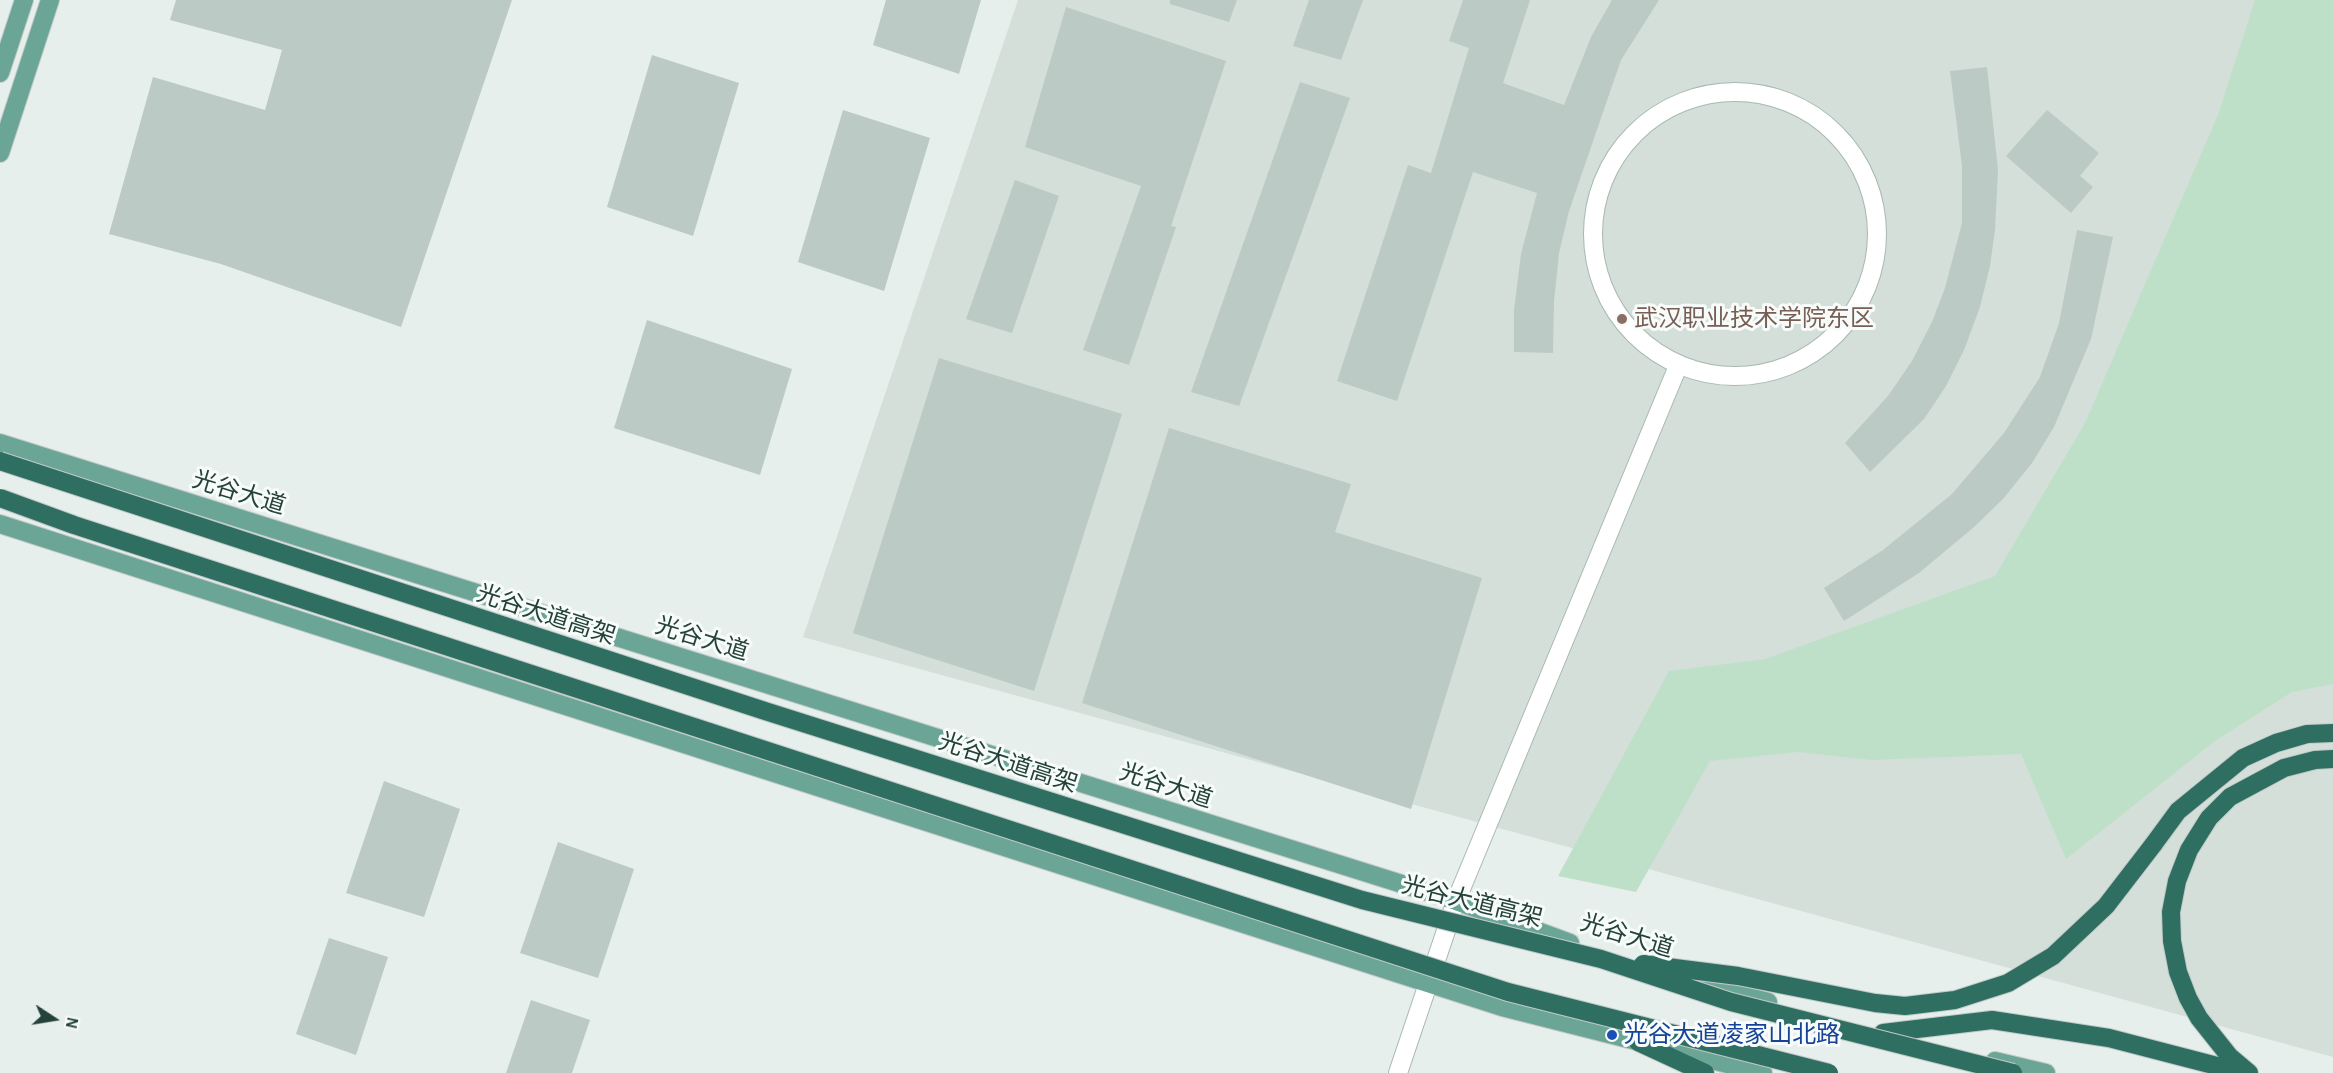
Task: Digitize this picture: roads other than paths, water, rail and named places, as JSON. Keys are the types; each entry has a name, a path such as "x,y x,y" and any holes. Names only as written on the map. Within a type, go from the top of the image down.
{"highway":[{"name":"光谷大道高架","path":"0,461 753,707 1362,900 1601,959 1731,1002 2013,1073"},
{"path":"0,498 97,533 1508,992 1829,1073"},
{"path":"1601,959 1738,976 1834,997 1905,1006 1955,1000 1982,992 2008,983 2054,956 2083,930 2131,876 2178,811 2243,758 2276,743 2307,734 2333,733"},
{"path":"2249,1073 2199,1018 2184,990 2172,941 2171,912 2177,881 2199,834 2209,818 2229,797 2284,768 2315,760 2333,759"},
{"path":"1883,1033 1992,1020 2109,1038 2244,1073"},
{"path":"1638,1042 1705,1073"}],"main road":[{"path":"0,73 24,0"},
{"path":"0,153 50,0"},
{"name":"光谷大道","path":"0,443 1455,901 1570,944 1718,989 2046,1073"},
{"path":"0,524 1502,1007 1763,1073"}],"street":[{"path":"1739,90 1784,98 1824,120 1855,154 1873,196 1876,219 1878,242 1868,286 1845,326 1810,356 1768,374 1722,377 1678,366 1637,339 1607,299 1592,252 1595,202 1614,157 1647,120 1690,97 1739,90"},
{"path":"1398,1073 1455,901 1678,366"}],"place":[{"name":"武汉职业技术学院东区","path":"1622,319"},
{"name":"光谷大道凌家山北路","path":"1612,1035"}]}
